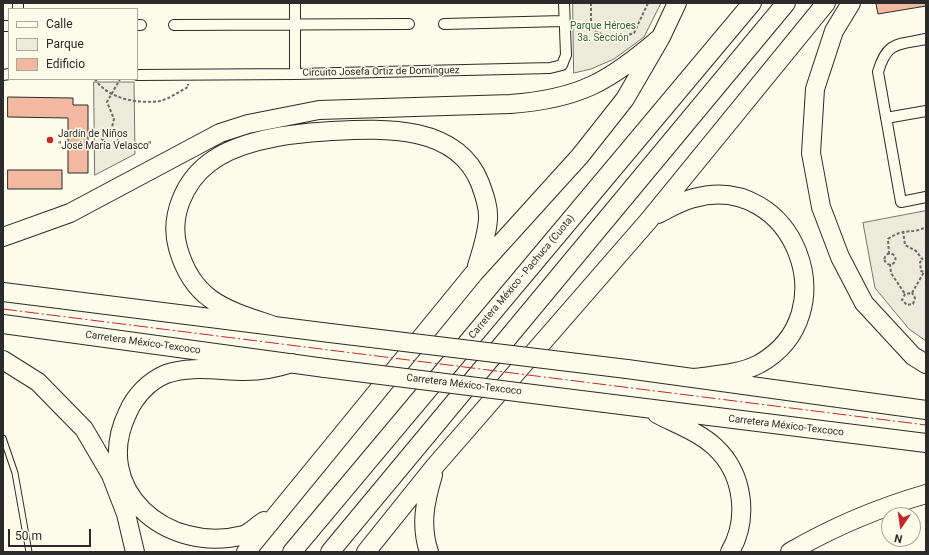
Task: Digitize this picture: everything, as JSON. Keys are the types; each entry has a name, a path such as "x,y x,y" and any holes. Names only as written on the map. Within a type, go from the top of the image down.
{"highway":[{"path":"246,552 474,274 580,156 625,99 661,37 677,3"},
{"name":"Carretera México - Pachuca (Cuota)","path":"292,552 752,3"},
{"path":"330,552 786,3"},
{"path":"366,552 435,466 648,220 826,3"},
{"path":"851,3 834,31 815,89 811,153 821,208 840,257 864,303 913,356 926,364"},
{"path":"3,237 70,213 220,133 278,117 319,110 510,104 538,102 562,98 608,78 630,63 661,37"},
{"path":"275,326 228,310 207,296 192,281 182,263 176,241 176,221 181,198 192,181 209,163 231,151 266,139 309,132 385,130 417,133 442,142 461,154 476,174 485,195 488,217 486,238 474,274"},
{"path":"648,220 679,202 694,197 710,195 743,199 758,206 775,217 790,234 803,266 805,284 803,301 795,326 781,347 764,361 743,370 694,378"},
{"path":"3,292 627,369 926,410"},
{"name":"Carretera México-Texcoco","path":"3,324 325,368 926,443"},
{"path":"3,360 38,382 84,429 111,475 126,514 135,552"},
{"path":"279,510 245,534 225,538 203,540 183,537 165,530 150,521 136,506 127,492 119,470 117,458 118,438 123,420 131,404 153,382 166,374 182,370 257,370 292,363"},
{"path":"645,408 700,436 716,448 728,463 736,479 741,497 742,513 740,529 730,552"},
{"path":"429,552 425,540 424,512 435,466"},
{"path":"790,552 818,536 857,518 926,494"}],"street":[{"path":"295,3 295,74"},
{"name":"Circuito Josefa Ortiz de Domínguez","path":"138,75 295,74 550,68 562,65 566,55 564,3"},
{"path":"444,24 564,21"},
{"path":"174,25 294,26 409,24"},
{"path":"926,39 896,45 884,55 878,72 901,202 926,197"},
{"path":"886,118 926,111"}],"lane":[{"path":"3,438 15,473 30,552"}],"path":[{"path":"591,3 591,28 602,35 626,36 634,33 648,3"},
{"path":"96,80 101,88 123,100 160,101 188,87 189,74"},
{"path":"112,131 114,119 107,102 119,80"},
{"path":"105,131 112,131 117,131 118,141 108,146 102,139 105,131"},
{"path":"889,254 888,239 898,232 920,231 926,227"},
{"path":"903,231 905,245 916,251 923,260 920,262 921,271 924,272 912,293"},
{"path":"890,264 894,264 896,258 894,254 886,254 884,259 888,264 890,264 891,273 905,294"},
{"path":"905,294 912,293"},
{"path":"905,294 902,300 907,305 913,304 915,298 912,293"}],"green space":[{"name":"Parque Héroes 3a. Sección","path":"573,3 661,3 644,37 614,59 591,69 574,73"},
{"path":"94,82 134,82 135,154 95,175"},
{"path":"926,211 926,341 909,329 875,288 863,223"}],"building":[{"path":"926,3 926,6 878,14 876,4"},
{"path":"8,97 73,98 73,105 88,105 88,173 68,173 68,118 8,117"},
{"path":"8,170 62,170 62,189 8,189"}],"power":[{"path":"3,309 926,425"}],"place":[{"name":"Jardín de Niños \"José María Velasco\"","path":"50,140"}]}
